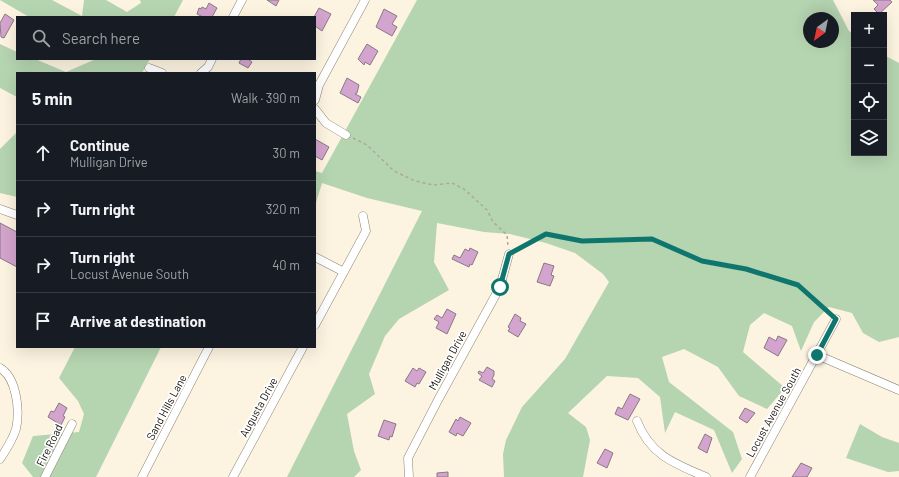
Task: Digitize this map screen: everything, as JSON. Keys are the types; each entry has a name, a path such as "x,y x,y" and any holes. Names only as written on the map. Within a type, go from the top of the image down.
{"street":[{"path":"234,16 242,0"},
{"path":"316,96 319,85 365,0"},
{"path":"210,70 212,60"},
{"path":"149,68 159,72"},
{"path":"316,110 326,123 346,135"},
{"path":"0,209 16,215"},
{"path":"316,323 366,230 363,216"},
{"name":"Mulligan Drive","path":"409,477 408,458 500,287 509,254"},
{"path":"316,258 344,272"},
{"name":"Locust Avenue South","path":"753,476 836,319"},
{"name":"Sand Hills Lane","path":"142,477 208,348"},
{"name":"Augusta Drive","path":"233,477 302,348"},
{"path":"817,355 899,390"},
{"path":"0,368 4,370 11,381 18,408 16,429 0,459"},
{"path":"637,421 641,432 658,454 706,477"},
{"name":"Fire Road","path":"45,477 72,424"}],"path":[{"path":"346,135 367,145 394,171 415,181 433,185 452,183 464,189 487,210 493,222 507,235 509,254 546,234 582,241 652,239 702,261 746,269 798,285 836,319"}],"green space":[{"path":"0,0 52,0 82,16 27,16"},
{"path":"84,0 106,0 127,12 141,3 140,0 183,0 175,16 82,16"},
{"path":"417,0 833,0 851,32 851,156 887,156 887,57 899,63 899,337 879,342 863,333 852,313 829,307 814,322 801,351 792,326 764,313 750,325 743,352 785,388 767,409 739,396 718,367 684,349 662,357 669,382 733,432 742,459 732,473 714,430 675,412 665,433 660,397 638,378 607,376 568,413 586,427 590,440 583,477 504,477 503,454 506,440 522,407 565,359 609,282 603,274 575,253 546,243 510,234 484,232 437,223 434,262 449,290 399,319 385,336 369,374 375,394 347,414 354,451 361,470 354,477 287,477 422,211 367,198 322,183 316,203 316,171 322,173"},
{"path":"0,44 16,52 16,60 37,60 66,72 16,72 16,96 0,88"},
{"path":"94,60 149,60 143,72 66,72"},
{"path":"16,133 16,197 0,193 0,149"},
{"path":"74,348 160,348 96,477 33,477 22,463 33,436 79,432 84,414 78,401 59,378"},
{"path":"860,424 882,437 899,443 899,471 888,472 846,458"}],"building":[{"path":"267,0 279,0 276,6"},
{"path":"873,0 890,0 892,2 881,12 877,12 874,9 878,5"},
{"path":"209,3 217,8 213,16 201,16 197,14 199,8 201,9 202,7 206,9"},
{"path":"319,8 331,14 322,31 316,27 316,16 315,16"},
{"path":"384,9 397,16 392,24 397,27 392,36 376,27"},
{"path":"5,14 14,20 4,38 1,37 0,23"},
{"path":"367,44 378,51 370,65 365,62 364,65 358,59"},
{"path":"240,60 249,60 252,62 248,68 239,63"},
{"path":"347,78 359,85 357,93 355,94 361,97 358,103 340,93"},
{"path":"316,140 329,147 322,160 316,157"},
{"path":"0,223 16,231 16,266 0,258"},
{"path":"470,248 478,252 472,265 470,264 469,267 452,259 454,255 460,258 465,249 469,251"},
{"path":"544,263 554,266 551,275 554,276 550,286 537,282"},
{"path":"447,309 456,314 447,334 436,328 439,322 434,319 437,315 442,318"},
{"path":"515,314 521,318 520,321 526,324 518,337 508,331 510,328 508,327"},
{"path":"778,336 787,340 778,356 764,348 769,337 776,341"},
{"path":"487,367 494,371 492,379 495,381 492,387 479,380 482,376 478,373 479,371 483,373"},
{"path":"413,368 417,371 419,368 426,372 419,384 417,383 415,387 405,381"},
{"path":"630,394 640,399 628,420 615,414 618,407 622,409"},
{"path":"59,403 67,408 61,425 48,417 51,411 54,412"},
{"path":"745,408 755,413 747,423 739,418"},
{"path":"460,417 471,423 463,436 457,433 456,436 449,432 456,419 458,421"},
{"path":"384,420 396,424 392,437 390,436 389,440 378,436"},
{"path":"705,434 712,438 707,453 698,448"},
{"path":"605,449 613,453 607,468 597,463"},
{"path":"801,463 812,468 807,477 792,477"},
{"path":"448,472 448,477 437,477 437,473"}],"route":[{"path":"500,287 509,254 546,234 582,241 652,239 702,261 746,269 798,285 836,319 817,355"}]}
